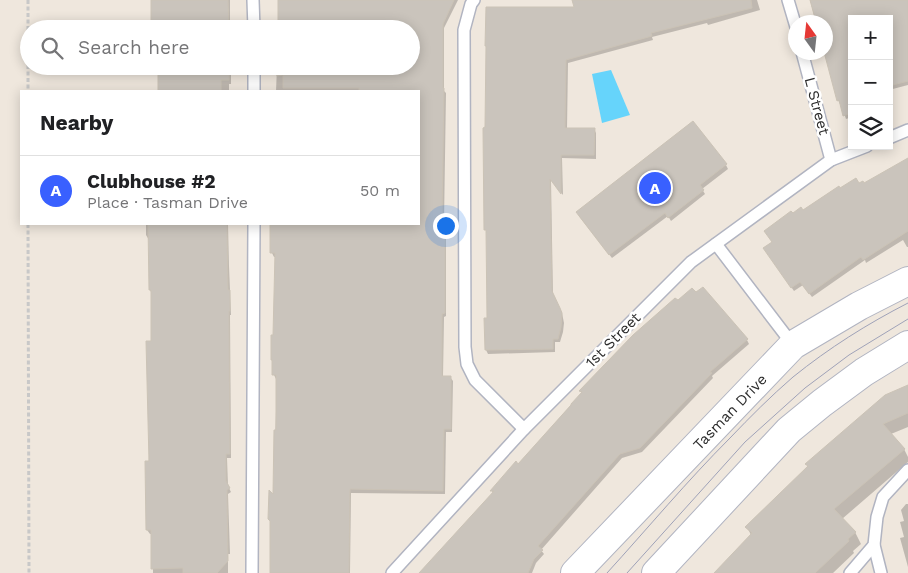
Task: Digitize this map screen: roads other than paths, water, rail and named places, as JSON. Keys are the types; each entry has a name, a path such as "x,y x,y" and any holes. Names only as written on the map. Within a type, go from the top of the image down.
{"street":[{"name":"Tasman Drive","path":"575,573 793,345 859,306 908,281"},
{"path":"656,573 789,430 864,372 908,345"}],"lane":[{"path":"253,0 254,20"},
{"path":"474,0 471,4 464,30 465,347 467,364 475,380 524,429"},
{"path":"788,0 792,15"},
{"name":"L Street","path":"804,60 831,160"},
{"path":"254,75 254,90"},
{"path":"893,136 908,130"},
{"name":"1st Street","path":"392,573 524,429 691,262 831,160 857,150"},
{"path":"252,573 254,225"},
{"path":"716,244 793,345"},
{"path":"881,573 874,545 877,517 883,497 908,470"},
{"path":"850,573 874,545"}],"water":[{"path":"611,70 630,115 602,123 592,74"}],"tram line":[{"path":"607,573 698,471 785,384 834,346 908,303"},
{"path":"627,573 745,442 805,388 849,355 908,319"}],"place":[{"name":"Clubhouse #2","path":"655,188"}]}
